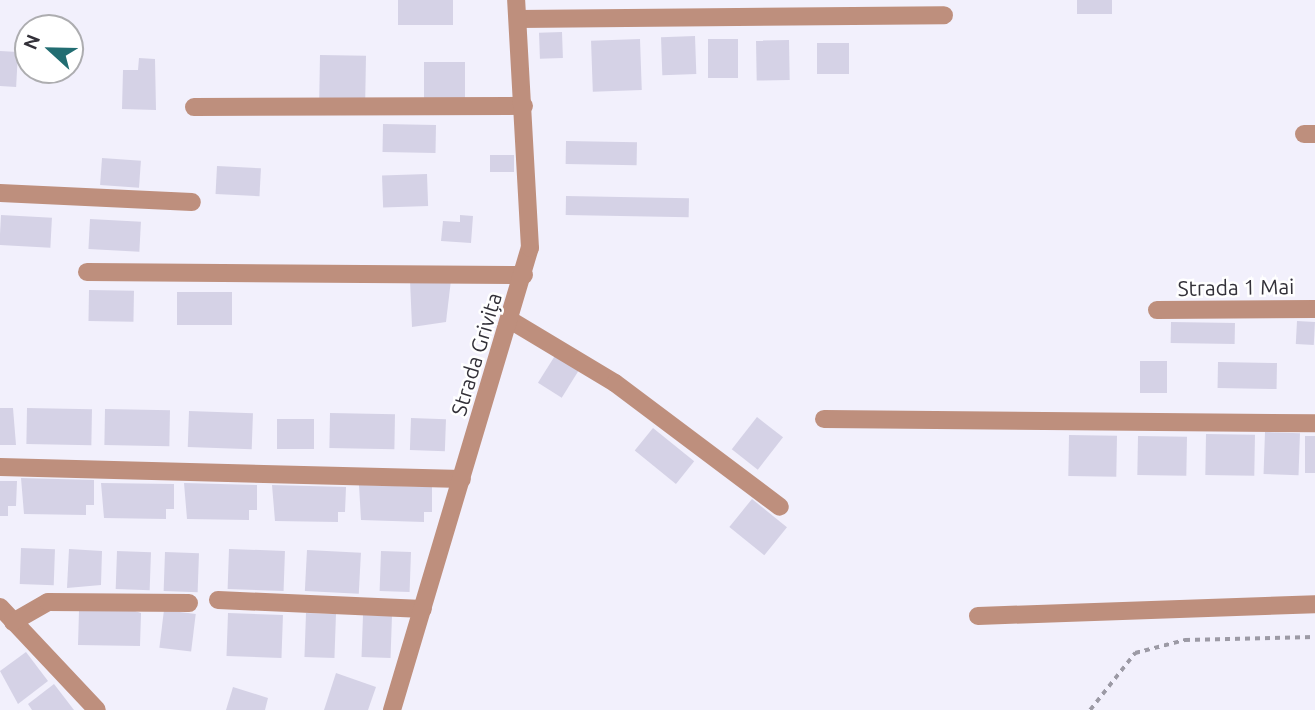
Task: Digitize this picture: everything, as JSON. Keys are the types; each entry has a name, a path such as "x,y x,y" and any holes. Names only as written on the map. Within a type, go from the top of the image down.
{"street":[{"name":"Strada Grivița","path":"392,710 524,275 532,218 516,0"},
{"path":"517,19 944,15"},
{"path":"194,107 524,106"},
{"path":"0,193 192,202"},
{"path":"87,272 524,275"},
{"name":"Strada 1 Mai","path":"1157,310 1315,309"},
{"path":"510,320 615,383 780,507"},
{"path":"824,419 1315,423"},
{"path":"0,467 462,479"},
{"path":"218,600 423,609"},
{"path":"13,622 48,602 189,603"},
{"path":"978,615 1315,604"},
{"path":"0,607 97,710"}],"path":[{"path":"1090,710 1135,653 1185,640 1315,637"}],"building":[{"path":"398,0 453,0 453,25 398,25"},
{"path":"1077,0 1112,0 1112,14 1077,14"},
{"path":"562,32 563,58 540,59 539,33"},
{"path":"695,36 696,74 662,75 661,37"},
{"path":"640,39 642,90 593,92 591,41"},
{"path":"708,39 738,39 738,78 708,78"},
{"path":"789,40 790,80 757,81 756,41"},
{"path":"817,43 849,43 849,74 817,74"},
{"path":"0,51 14,52 14,84 16,87 0,86"},
{"path":"320,55 366,56 365,99 319,98"},
{"path":"139,58 155,59 156,110 122,109 123,70 138,70"},
{"path":"424,62 465,62 465,102 424,102"},
{"path":"383,124 436,125 436,153 383,152"},
{"path":"566,141 637,142 637,165 566,164"},
{"path":"490,155 514,155 514,172 490,172"},
{"path":"102,158 141,161 139,188 100,185"},
{"path":"217,166 261,168 259,196 216,194"},
{"path":"427,174 428,206 383,208 382,176"},
{"path":"566,196 689,198 689,217 566,215"},
{"path":"1,215 52,218 50,248 0,245"},
{"path":"460,215 473,216 471,243 441,241 443,221 460,222"},
{"path":"90,219 141,222 139,252 88,249"},
{"path":"410,280 451,280 446,322 412,327"},
{"path":"89,290 134,291 133,322 88,321"},
{"path":"177,292 232,292 232,325 177,325"},
{"path":"1297,321 1315,322 1314,345 1296,344"},
{"path":"1171,322 1235,323 1235,344 1171,343"},
{"path":"556,354 580,369 562,398 538,383"},
{"path":"1140,361 1167,361 1167,393 1140,393"},
{"path":"1218,362 1277,363 1277,389 1218,388"},
{"path":"0,408 13,408 16,445 0,445"},
{"path":"27,408 92,409 91,445 26,444"},
{"path":"105,409 170,410 169,446 104,445"},
{"path":"189,411 253,413 252,449 188,447"},
{"path":"330,413 395,414 394,449 329,448"},
{"path":"757,417 783,437 758,470 732,449"},
{"path":"411,418 446,419 445,451 410,450"},
{"path":"277,419 314,419 314,449 277,449"},
{"path":"653,428 694,461 676,484 635,451"},
{"path":"1265,432 1300,433 1299,475 1264,474"},
{"path":"1206,434 1255,435 1254,476 1205,475"},
{"path":"1069,435 1117,436 1116,477 1068,476"},
{"path":"1138,436 1187,437 1186,476 1137,475"},
{"path":"1305,436 1315,436 1315,473 1305,473"},
{"path":"21,478 94,480 94,505 86,505 86,515 24,514"},
{"path":"0,481 17,481 16,506 8,506 8,516 0,516"},
{"path":"101,483 174,484 174,509 166,509 166,519 104,518"},
{"path":"184,483 257,485 257,510 249,510 249,520 187,519"},
{"path":"272,485 346,487 345,512 338,512 338,522 275,521"},
{"path":"359,485 432,487 432,512 424,512 424,522 361,520"},
{"path":"752,499 787,527 764,555 729,527"},
{"path":"21,548 55,549 54,585 20,584"},
{"path":"69,549 102,551 101,585 67,588"},
{"path":"229,549 285,551 284,591 228,589"},
{"path":"307,550 361,553 359,594 305,591"},
{"path":"117,551 151,552 150,590 116,589"},
{"path":"381,551 411,552 410,592 380,591"},
{"path":"165,552 199,553 198,592 164,591"},
{"path":"129,609 141,613 140,646 78,645 79,611"},
{"path":"164,610 196,614 191,652 159,648"},
{"path":"228,613 283,615 281,658 226,656"},
{"path":"306,613 336,614 334,658 304,657"},
{"path":"363,615 392,616 391,658 362,657"},
{"path":"26,652 48,681 18,704 0,671"},
{"path":"336,673 376,687 368,710 324,710"},
{"path":"54,684 74,710 32,710 28,704"},
{"path":"233,687 268,698 265,710 226,710"}]}
